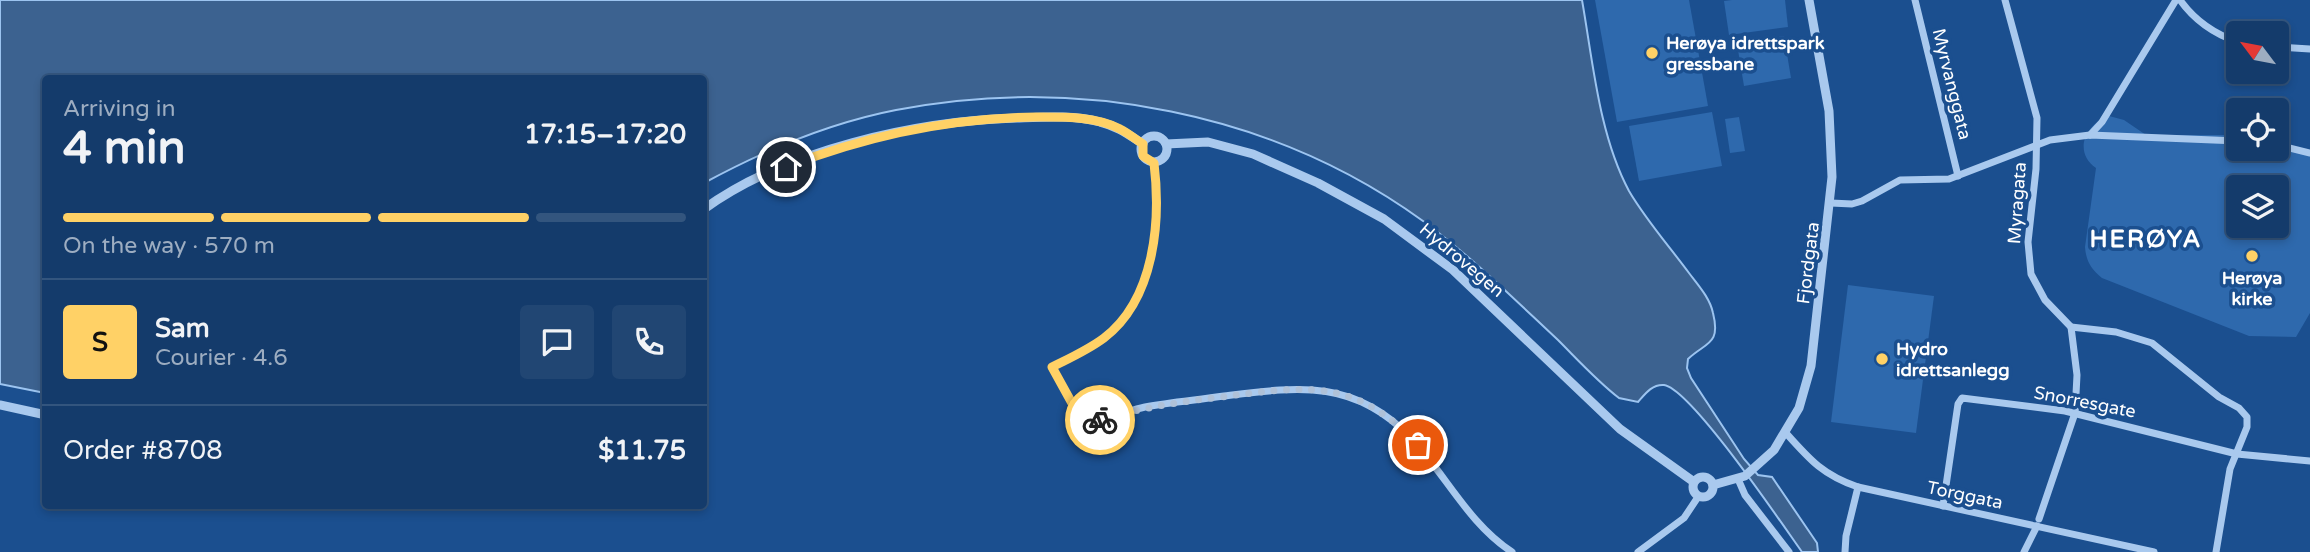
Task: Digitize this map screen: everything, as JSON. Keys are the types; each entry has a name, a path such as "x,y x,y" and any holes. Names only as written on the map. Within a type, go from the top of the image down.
{"street":[{"name":"Fjordgata","path":"1713,485 1742,478 1774,450 1802,401 1811,366 1832,165 1829,111 1809,0"},
{"name":"Myrvanggata","path":"1915,0 1958,176"},
{"name":"Myragata","path":"2006,0 2037,118 2028,242 2031,274 2045,300 2071,327"},
{"path":"2091,135 2178,0 2207,27 2226,38"},
{"path":"2289,48 2310,49"},
{"path":"707,207 739,188 811,157 872,137 937,124 997,118 1060,117 1110,125 1143,144"},
{"path":"1830,203 1852,204 1862,201 1900,180 1943,180 1958,176 2050,140 2091,135 2226,141"},
{"path":"1143,144 1153,136 1161,138 1166,144 1164,159 1154,163"},
{"name":"Hydrovegen","path":"1166,144 1208,142 1253,154 1318,183 1384,219 1453,270 1620,429 1694,482"},
{"path":"1143,144 1143,156 1154,163"},
{"path":"2289,148 2310,153"},
{"path":"1154,163 1156,194 1153,239 1147,271 1135,300 1121,321 1105,337 1052,367 1084,425 1145,407 1282,389 1308,388 1339,393 1379,411 1404,431 1418,445 1479,525 1512,552"},
{"path":"2024,552 2038,523 2074,413 2077,375 2071,327 2133,335 2152,343 2219,397 2244,412 2247,427 2230,469 2216,552"},
{"name":"Snorresgate","path":"1943,506 1956,412 1962,398 2074,413 2237,454 2310,461"},
{"path":"0,405 42,414"},
{"name":"Torggata","path":"1786,433 1801,452 1825,473 1858,487 2038,523 2154,552"},
{"path":"1638,552 1684,518 1699,497 1709,495 1713,485 1704,477 1694,482 1693,492 1699,497"},
{"path":"1742,478 1745,495 1789,552"},
{"path":"1845,552 1846,536 1858,487"}],"shaded area":[{"path":"0,0 1582,0 1598,98 1619,169 1629,191 1650,223 1700,287 1711,307 1715,331 1710,342 1688,359 1687,368 1691,378 1744,459 1758,475 1772,477 1817,543 1818,552 1802,552 1736,460 1677,392 1660,385 1649,390 1638,402 1619,398 1459,249 1423,221 1365,184 1303,153 1238,129 1171,111 1103,101 1034,97 964,100 896,110 846,122 797,139 707,181 707,75 42,75 42,392 0,384"},
{"name":"Herøya idrettspark gressbane","path":"1595,0 1689,0 1708,106 1617,122"},
{"path":"1785,0 1788,27 1729,35 1724,1"},
{"path":"1784,36 1791,78 1744,86 1737,44"},
{"path":"1712,112 1722,166 1639,181 1629,126"},
{"path":"2109,116 2124,120 2146,135 2226,135 2226,161 2289,161 2289,147 2310,151 2310,313 2296,337 2249,336 2102,278 2095,271 2088,261 2085,247 2096,168 2089,162 2084,147 2088,132"},
{"path":"1739,117 1745,151 1730,153 1725,119"},
{"name":"Hydro idrettsanlegg","path":"1848,285 1934,296 1916,433 1831,422"}],"way so far":[{"path":"1100,420 1145,407 1308,388 1339,393 1361,401 1396,424 1418,445"}],"place":[{"name":"Herøya idrettspark gressbane","path":"1652,53"},
{"name":"Herøya kirke","path":"2252,256"},
{"name":"Hydro idrettsanlegg","path":"1882,359"}],"district":[{"name":"HERØYA","path":"2146,239"}],"route":[{"path":"786,167 872,137 937,124 981,119 1060,117 1100,122 1120,129 1143,144 1143,156 1154,163 1156,194 1153,239 1142,287 1121,321 1105,337 1052,367 1084,425 1100,420"}]}
